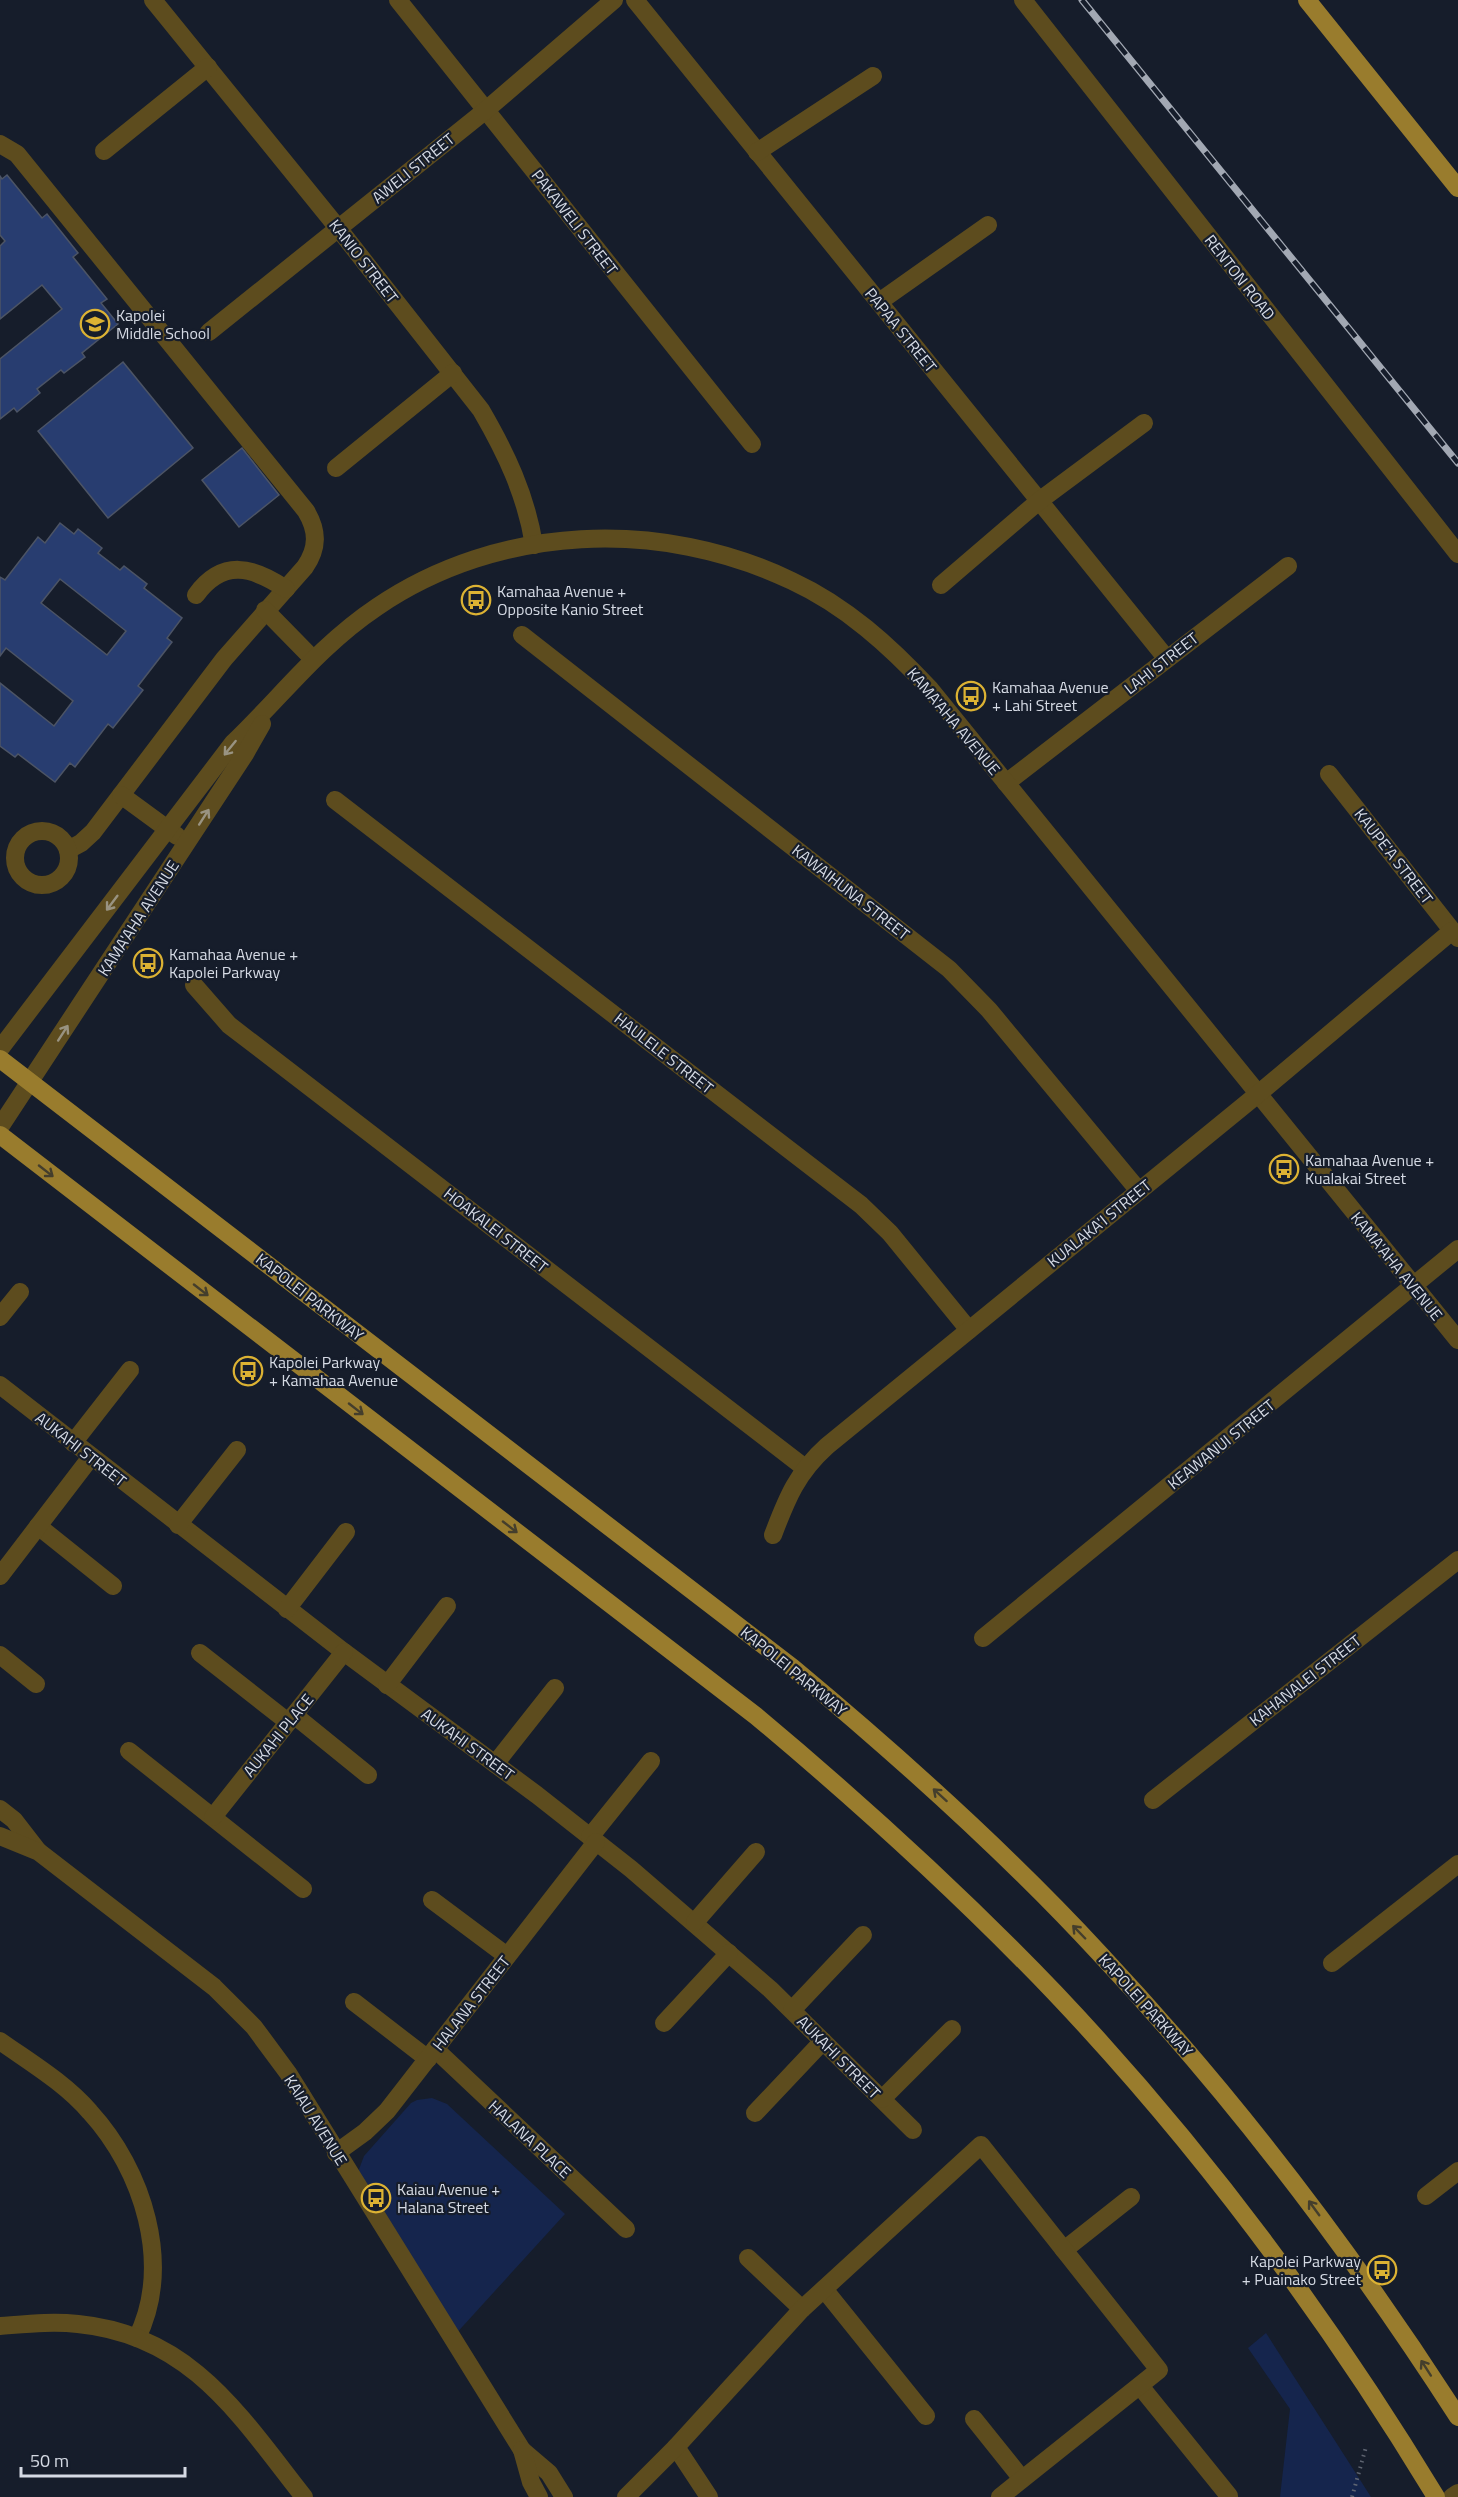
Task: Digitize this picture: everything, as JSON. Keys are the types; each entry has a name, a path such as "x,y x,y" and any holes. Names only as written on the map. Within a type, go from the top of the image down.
{"main road":[{"path":"1309,3 1458,188"},
{"name":"KAPOLEI PARKWAY","path":"0,1059 793,1668 952,1806 1100,1953 1238,2111 1360,2271 1458,2417"},
{"path":"0,1135 756,1716 910,1850 1056,1995 1191,2149 1311,2306 1365,2384 1436,2497"}],"street":[{"name":"KANIO STREET","path":"153,0 339,228 481,410 510,465 529,514 534,544"},
{"name":"PAKAWELI STREET","path":"398,0 752,444"},
{"name":"AWELI STREET","path":"209,332 486,110 614,0"},
{"name":"PAPAA STREET","path":"635,0 1167,659"},
{"name":"RENTON ROAD","path":"1023,0 1458,554"},
{"path":"104,151 207,67"},
{"path":"757,152 873,76"},
{"path":"0,144 17,154 306,511 316,533 316,545 305,567 224,659 87,838 68,850"},
{"path":"879,302 988,225"},
{"path":"336,468 453,373"},
{"path":"940,585 1039,501 1144,423"},
{"name":"KAMA'AHA AVENUE","path":"0,1049 233,743 271,707 313,659 349,627 411,587 479,558 534,544 588,538 660,541 728,556 794,581 853,618 906,663 1458,1340"},
{"name":"LAHI STREET","path":"1006,783 1288,566"},
{"path":"196,595 209,579 238,569 260,573 286,589"},
{"path":"265,610 313,659"},
{"name":"KAWAIHUNA STREET","path":"522,635 949,969 989,1010 1139,1191"},
{"name":"KAMA'AHA AVENUE","path":"0,1127 245,754 271,707"},
{"name":"KAUPE'A STREET","path":"1329,774 1455,935"},
{"path":"121,795 186,843"},
{"name":"HAULELE STREET","path":"335,800 861,1204 890,1233 969,1330"},
{"name":"KUALAKA'I STREET","path":"773,1535 788,1496 805,1468 827,1446 1455,935"},
{"name":"HOAKALEI STREET","path":"194,985 229,1025 805,1468"},
{"name":"KEAWANUI STREET","path":"983,1638 1458,1249"},
{"path":"0,1317 20,1292"},
{"path":"73,1443 130,1370"},
{"name":"AUKAHI STREET","path":"0,1385 344,1653 593,1839 695,1922 792,2010 913,2130"},
{"path":"178,1525 237,1450"},
{"path":"0,1576 91,1457"},
{"path":"38,1526 112,1586"},
{"path":"288,1609 346,1532"},
{"name":"KAHANALEI STREET","path":"1153,1800 1458,1560"},
{"path":"387,1685 447,1606"},
{"path":"200,1653 368,1775"},
{"name":"AUKAHI PLACE","path":"213,1817 344,1653"},
{"path":"0,1655 36,1684"},
{"path":"495,1764 555,1688"},
{"path":"129,1751 303,1889"},
{"name":"HALANA STREET","path":"336,2153 365,2132 387,2111 507,1956 651,1761"},
{"name":"KAIAU AVENUE","path":"0,1809 14,1820 39,1852 193,1970 235,2006 272,2049 522,2450 531,2482 539,2497"},
{"name":"KAIAU AVENUE","path":"0,1836 39,1852"},
{"path":"695,1922 756,1852"},
{"path":"1332,1963 1458,1864"},
{"path":"432,1900 507,1956"},
{"path":"792,2010 862,1935"},
{"path":"664,2023 729,1953"},
{"name":"HALANA PLACE","path":"354,2002 431,2054 626,2229"},
{"path":"882,2099 952,2029"},
{"path":"0,2040 75,2096 105,2129 127,2166 147,2219 152,2262 151,2296 137,2338"},
{"path":"755,2113 823,2041"},
{"path":"626,2497 676,2447 802,2309 981,2145 1159,2370 1000,2497"},
{"path":"1426,2196 1458,2170"},
{"path":"1064,2250 1131,2197"},
{"path":"748,2258 802,2309"},
{"path":"824,2289 926,2416"},
{"path":"0,2326 79,2324 137,2338 169,2353 211,2383 304,2497"},
{"path":"1140,2385 1229,2496"},
{"path":"974,2419 1022,2480"},
{"path":"676,2447 708,2497"},
{"name":"KAIAU AVENUE","path":"522,2450 549,2473 564,2497"},
{"path":"1452,2497 1458,2493"}],"path":[{"path":"1352,2497 1366,2447"}],"shaded area":[{"path":"432,2098 447,2104 565,2214 453,2337 358,2172 364,2156 411,2103"},
{"path":"1266,2333 1371,2497 1280,2497 1290,2409 1248,2348"}],"building":[{"path":"7,175 42,218 47,214 78,253 73,257 107,299 101,303 118,324 82,353 85,357 64,373 61,370 37,389 40,393 17,412 14,408 0,419 0,359 62,309 42,285 0,319 0,246 5,241 0,235 0,176 2,179"},
{"path":"123,362 193,448 108,518 38,431"},
{"path":"242,448 279,495 239,527 202,480"},
{"path":"60,523 74,534 78,529 102,548 98,553 120,570 124,566 147,584 144,588 182,618 167,638 172,642 138,686 143,690 113,728 108,724 75,767 70,763 55,782 18,754 15,757 0,746 0,683 54,726 73,701 6,648 0,656 0,577 5,580 38,537 45,543","holes":["60,579 126,631 107,655 41,603"]}],"railway":[{"path":"1082,0 1458,463"}],"place":[{"name":"Kapolei Middle School","path":"95,324"},
{"name":"Kamahaa Avenue + Opposite Kanio Street","path":"476,600"},
{"name":"Kamahaa Avenue + Lahi Street","path":"971,696"},
{"name":"Kamahaa Avenue + Kapolei Parkway","path":"148,963"},
{"name":"Kamahaa Avenue + Kualakai Street","path":"1284,1169"},
{"name":"Kapolei Parkway + Kamahaa Avenue","path":"248,1371"},
{"name":"Kaiau Avenue + Halana Street","path":"376,2198"},
{"name":"Kapolei Parkway + Puainako Street","path":"1382,2270"}]}
